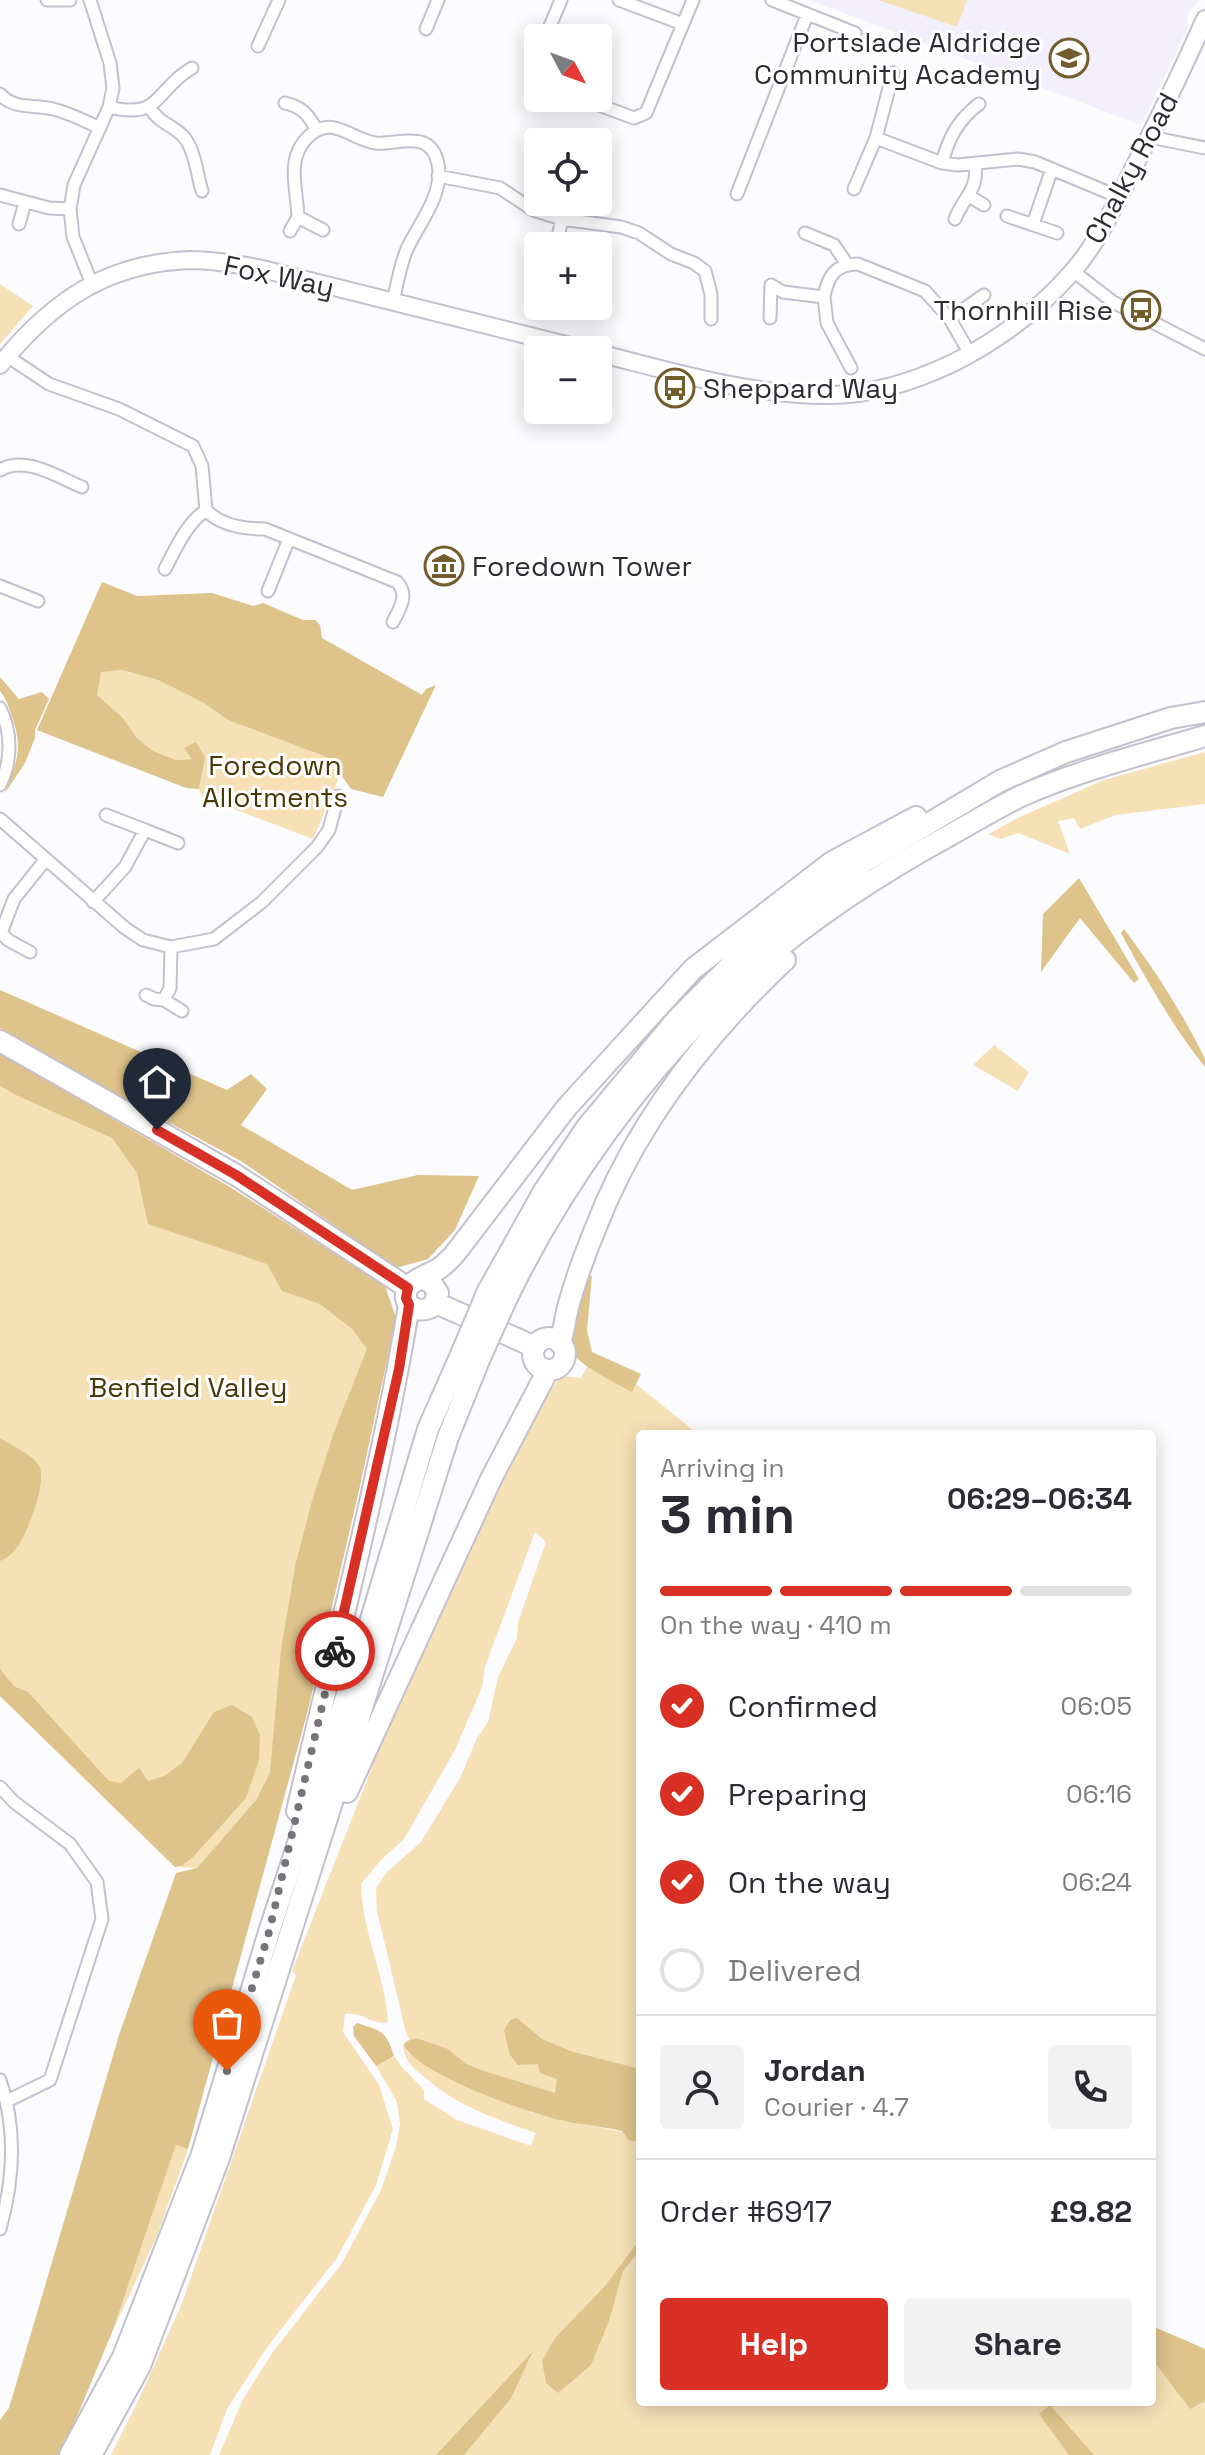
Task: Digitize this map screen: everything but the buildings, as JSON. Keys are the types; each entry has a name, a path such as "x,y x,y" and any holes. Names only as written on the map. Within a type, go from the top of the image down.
{"highway":[{"path":"269,1932 374,1485 413,1291 454,1255 567,1107 693,969 832,862 923,813 1066,752 1171,718 1205,712"},
{"path":"496,1296 519,1272 569,1187 610,1128 681,1041 740,981 822,915 897,864 1021,797 1122,760 1205,736"},
{"path":"70,2455 123,2357 202,2154 269,1932 367,1633 428,1429 471,1355 535,1205 612,1095 689,1007 732,964 864,862 1000,781"},
{"path":"560,1343 585,1254 612,1188 637,1140 679,1076 754,989 840,909 897,864"},
{"path":"0,1041 236,1175 413,1291"},
{"path":"413,1291 428,1280 438,1293 436,1303 535,1347"},
{"path":"547,1338 560,1343 565,1350 564,1359 558,1367 543,1368 536,1362 535,1347 547,1338"},
{"path":"91,2455 140,2366 213,2173 448,1437 471,1355"},
{"path":"310,1872 491,1479 548,1370"}],"street":[{"path":"47,0 70,0"},
{"path":"90,0 110,63 113,88 109,107 74,185 70,209 73,237 92,284"},
{"path":"258,46 279,0"},
{"path":"426,29 438,0"},
{"path":"551,24 561,0"},
{"path":"619,0 683,24"},
{"path":"612,111 628,117 641,117 650,108 693,0"},
{"path":"772,0 855,33"},
{"path":"737,194 807,15"},
{"name":"Chalky Road","path":"1073,271 1101,233 1205,19"},
{"path":"109,107 134,112 149,107 192,68"},
{"path":"854,189 876,138 893,73"},
{"path":"0,94 13,104 49,108 76,116 100,128"},
{"path":"285,103 300,107 316,129"},
{"path":"942,163 948,140 967,113 979,104"},
{"path":"149,107 156,118 177,131 186,141 202,191"},
{"path":"290,231 298,217 293,163 305,139 316,129 338,127 376,143 406,139 419,141 431,150 438,161 438,176 431,205 406,252 393,302"},
{"path":"1150,137 1205,148"},
{"path":"876,138 942,163 1018,159 1035,162 1119,197"},
{"path":"955,219 977,177 975,163"},
{"path":"1033,224 1052,169"},
{"path":"438,176 500,188 533,210 562,219 639,233 705,271 711,294 711,319"},
{"path":"0,195 49,208 70,209"},
{"path":"969,196 984,205"},
{"path":"19,224 25,203"},
{"path":"1007,216 1057,233"},
{"path":"298,217 323,230"},
{"path":"559,232 562,219"},
{"path":"805,233 834,245 847,264"},
{"name":"Fox Way","path":"4,361 44,316 92,284 148,266 190,260 258,268 530,336"},
{"path":"851,368 827,323 824,297 834,270 847,264 858,264 914,285 935,300 970,354"},
{"path":"612,356 726,384 786,394 862,392 936,371 993,342 1022,320 1073,271 1113,302 1204,348"},
{"path":"770,318 771,285 783,292 824,297"},
{"path":"950,319 984,295"},
{"path":"4,361 49,384 119,409 193,446 202,466 206,510 210,515 242,529 265,529 397,582 404,596 393,622"},
{"path":"0,470 14,463 27,465 82,487"},
{"path":"165,569 188,527 206,510"},
{"path":"268,591 289,539"},
{"path":"0,586 38,601"},
{"path":"0,708 7,721 10,739 8,761 0,785"},
{"path":"0,819 125,928 143,940 171,947 214,939 262,902 317,847 329,830 338,796"},
{"path":"106,815 178,843"},
{"path":"93,902 125,867 145,830"},
{"path":"30,952 0,933 14,899 46,859"},
{"path":"164,1000 170,988 171,947"},
{"path":"146,995 164,1000 182,1011"},
{"path":"0,1787 14,1802 70,1844 97,1882 102,1919 50,2080 7,2101"},
{"path":"0,2080 7,2101 13,2170 0,2229"}],"shaded area":[{"name":"Portslade Aldridge Community Academy","path":"809,0 1200,0 1188,12 1187,30 1141,125"},
{"path":"102,582 137,596 212,593 253,606 263,603 303,620 315,620 320,625 322,638 422,695 426,689 436,685 383,797 351,789 329,758 228,720 204,703 158,680 122,670 101,672 97,695 153,751 176,760 192,759 184,748 196,742 205,758 199,789 186,788 37,730"},
{"path":"0,677 19,699 42,692 49,699 25,763 5,793 16,762 18,745 11,714 0,691"},
{"path":"1079,878 1139,979 1134,983 1080,918 1041,972 1043,914"},
{"path":"1124,929 1177,1008 1205,1059 1205,1067 1150,985 1121,933"},
{"path":"0,990 227,1090 251,1074 267,1089 241,1125 352,1190 418,1175 479,1176 455,1230 428,1259 396,1268 241,1161 0,1028"},
{"path":"0,1053 228,1186 385,1286 396,1318 308,1710 188,2149 176,2145 113,2330 59,2455 0,2455 0,2420 9,2408 119,2035 176,1873 197,1868 256,1800 270,1772 281,1649 296,1562 334,1432 367,1349 352,1329 320,1304 282,1291 267,1264 148,1224 137,1173 112,1138 0,1086"},
{"path":"583,1273 592,1276 587,1330 592,1352 641,1374 632,1392 593,1370 574,1354 571,1325"},
{"path":"0,1438 37,1463 41,1485 23,1538 13,1552 0,1561"},
{"path":"0,1669 15,1687 28,1692 109,1781 121,1783 139,1768 148,1781 164,1776 182,1763 214,1712 232,1705 252,1717 260,1735 259,1760 246,1798 194,1856 175,1867 0,1696"},
{"path":"517,2018 542,2039 570,2051 636,2068 636,2142 628,2140 622,2131 544,2116 475,2091 430,2068 413,2057 403,2045 416,2038 448,2049 466,2064 555,2093 557,2079 540,2073 538,2064 518,2065 510,2055 504,2030 510,2020"},
{"path":"357,2023 382,2033 394,2056 376,2066 354,2036 353,2027"},
{"path":"636,2244 636,2255 623,2271 609,2321 591,2365 558,2393 546,2383 542,2361 555,2338 605,2286"},
{"path":"1156,2328 1205,2349 1205,2401 1190,2409 1156,2364"},
{"path":"533,2351 511,2398 464,2455 436,2455"},
{"path":"1051,2406 1094,2455 1069,2455 1039,2414"}],"green space":[{"path":"878,0 967,0 957,27"},
{"path":"0,284 33,306 0,344"},
{"name":"Foredown Allotments","path":"122,670 158,680 204,703 228,720 329,758 340,775 313,839 202,797 199,789 205,758 176,760 153,751 136,737 123,718 96,695 101,672"},
{"path":"1205,752 1205,804 1116,815 1080,829 1074,818 1058,821 1070,854 1018,833 1000,839 988,834 1104,780"},
{"path":"994,1045 1029,1072 1018,1091 973,1065"},
{"name":"Benfield Valley","path":"0,1053 228,1186 385,1286 396,1318 315,1680 256,1800 197,1868 175,1867 0,1696"},
{"path":"588,1365 632,1392 636,1384 693,1430 636,1430 636,2128 416,2053 406,2033 377,1911 376,1888 387,1872 421,1842 460,1778 477,1738 488,1722 498,1677 517,1638 518,1622 546,1542 535,1532 485,1667 482,1687 455,1750 404,1839 361,1884 365,1919 383,1987 388,2022 345,2014 343,2032 379,2085 393,2129 376,2185 337,2258 268,2346 227,2409 210,2455 111,2455 181,2306 296,1975 292,1971 371,1770 392,1704 476,1522 543,1398 562,1376 581,1378"},
{"path":"403,2045 408,2053 534,2113 622,2132 628,2140 636,2142 636,2406 1156,2406 1156,2328 1205,2349 1205,2455 219,2455 243,2399 273,2352 342,2263 381,2190 396,2147 400,2124 397,2102 376,2066 394,2056 424,2090 424,2099 457,2120 531,2146 536,2133 479,2112 453,2098 419,2073 406,2056"},
{"path":"176,2145 188,2149 157,2236 113,2330"}],"way so far":[{"path":"227,2071 269,1932 335,1651"}],"place":[{"name":"Portslade Aldridge Community Academy","path":"1069,58"},
{"name":"Thornhill Rise","path":"1141,310"},
{"name":"Sheppard Way","path":"675,388"},
{"name":"Foredown Tower","path":"444,566"}],"route":[{"path":"157,1130 236,1175 408,1288 406,1298 409,1305 399,1369 335,1651"}]}
